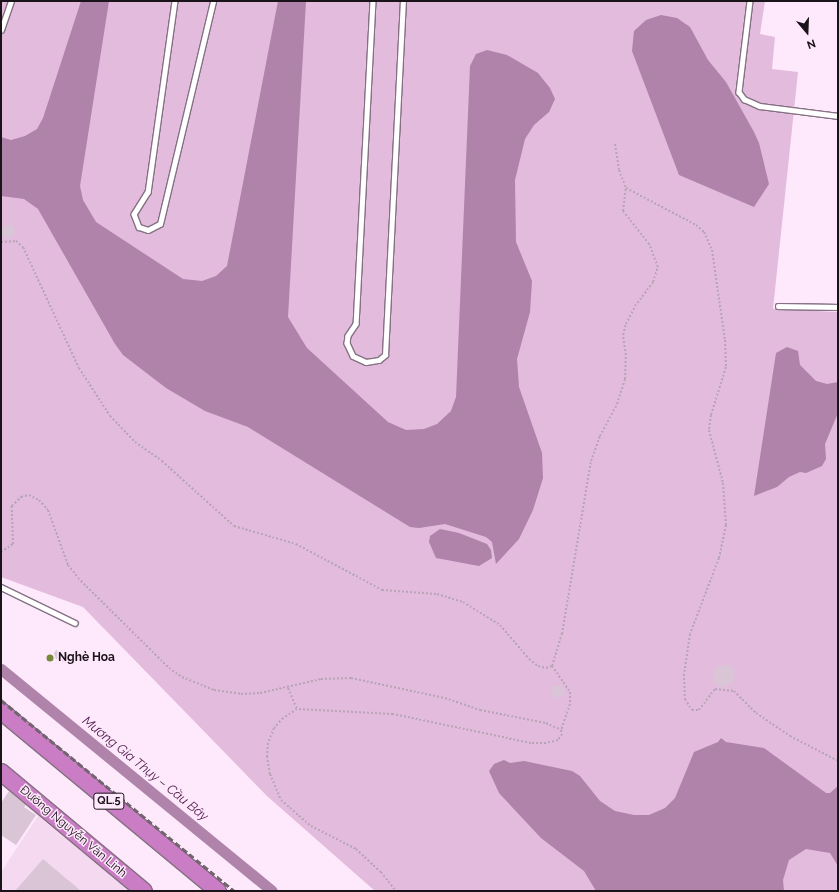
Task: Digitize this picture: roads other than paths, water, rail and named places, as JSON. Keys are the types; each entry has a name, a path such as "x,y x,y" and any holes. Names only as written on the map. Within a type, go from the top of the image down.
{"highway":[{"name":"QL.5","path":"1,711 218,891"},
{"name":"Đường Nguyễn Văn Linh","path":"1,772 144,891"}],"lane":[{"path":"1,30 11,1"},
{"path":"175,1 148,192 134,214 139,227 148,230 160,224 213,1"},
{"path":"373,1 356,324 348,336 347,343 353,356 366,362 373,362 385,355 403,1"},
{"path":"750,1 740,92 744,99 760,106 838,116"},
{"path":"778,306 838,307"},
{"path":"1,587 75,623"}],"waterway":[{"name":"Mương Gia Thụy – Cầu Bây","path":"1,669 272,891"}],"railway":[{"path":"1,700 234,891"}],"place":[{"name":"Nghè Hoa","path":"50,658"}]}
